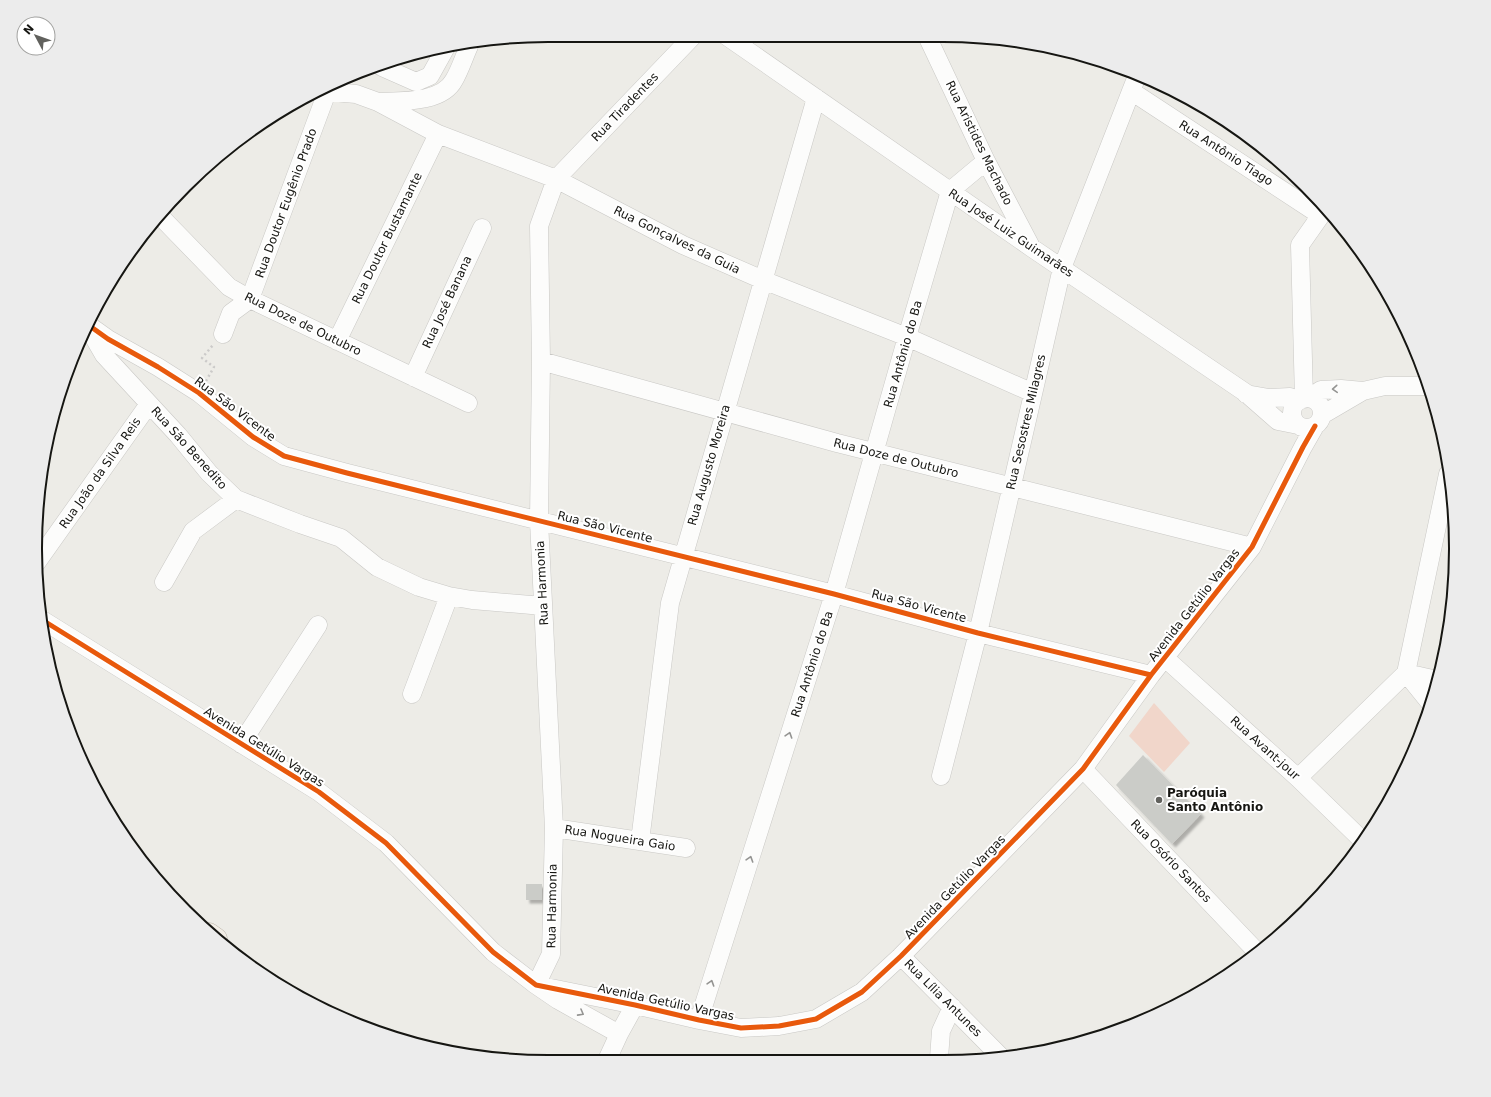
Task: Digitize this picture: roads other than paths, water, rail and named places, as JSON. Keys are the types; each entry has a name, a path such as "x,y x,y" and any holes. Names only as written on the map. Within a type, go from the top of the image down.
{"street":[{"name":"Rua Tiradentes","path":"556,179 687,42"},
{"name":"Rua José Luiz Guimarães","path":"735,42 1032,248 1246,393 1278,421 1312,422"},
{"name":"Rua Aristides Machado","path":"934,42 986,161 1032,248"},
{"path":"378,102 422,100 442,92 454,82 464,49"},
{"path":"386,69 416,82 430,76 442,54"},
{"name":"Rua Antônio Tiago","path":"1134,83 1316,207"},
{"name":"Rua Sesostres Milagres","path":"941,776 978,633 1062,268 1134,83"},
{"name":"Rua Gonçalves da Guia","path":"332,91 356,94 378,102 438,134 556,179 683,245 763,280 907,337 1033,393"},
{"name":"Rua Doutor Eugênio Prado","path":"250,299 326,93"},
{"name":"Rua Augusto Moreira","path":"640,841 670,603 816,98"},
{"name":"Rua Doutor Bustamante","path":"337,341 438,134"},
{"path":"950,191 986,161"},
{"name":"Rua Harmonia","path":"536,986 551,954 554,828 539,521 542,361 539,226 556,179"},
{"name":"Rua Antônio do Ba","path":"699,1020 834,594 950,191"},
{"path":"1304,399 1300,245 1322,214"},
{"name":"Rua Doze de Outubro","path":"164,220 229,287 250,299 468,403"},
{"name":"Rua José Banana","path":"413,377 482,228"},
{"path":"223,334 231,313 250,299"},
{"name":"Rua São Vicente","path":"92,328 108,339 158,367 199,393 253,437 284,456 354,475 834,594 978,633 1151,675"},
{"name":"Rua São Benedito","path":"91,331 104,354 178,435 209,473 236,499 341,538 377,566 418,587 449,596 472,600 544,606"},
{"name":"Rua Doze de Outubro","path":"542,361 724,412 875,452 1252,546"},
{"path":"1363,391 1341,388 1321,390 1294,406 1293,418 1312,422 1363,391 1385,386 1422,386"},
{"path":"1246,393 1269,398 1290,397 1315,400 1319,404 1312,422"},
{"name":"Rua João da Silva Reis","path":"42,555 149,404"},
{"name":"Avenida Getúlio Vargas","path":"48,623 319,792 386,844 493,952 536,986 635,1005 741,1028 779,1026 816,1019 862,992 901,956 1083,769 1151,675 1252,546 1303,447 1312,422"},
{"path":"1298,778 1406,673 1446,494"},
{"path":"164,582 193,532 236,499"},
{"path":"412,694 449,596"},
{"path":"241,744 318,625"},
{"name":"Rua Avant-jour","path":"1165,658 1298,778 1359,837"},
{"path":"1406,673 1432,679"},
{"path":"1406,673 1426,698"},
{"name":"Rua Osório Santos","path":"1083,769 1253,948"},
{"name":"Rua Nogueira Gaio","path":"554,828 686,848"},
{"name":"Rua Lília Antunes","path":"901,956 996,1052"},
{"path":"536,986 619,1034"},
{"name":"Avenida Getúlio Vargas","path":"609,1055 635,1005"},
{"path":"939,1055 941,1031 952,1007"}],"place":[{"name":"Paróquia Santo Antônio","path":"1159,800"}]}
